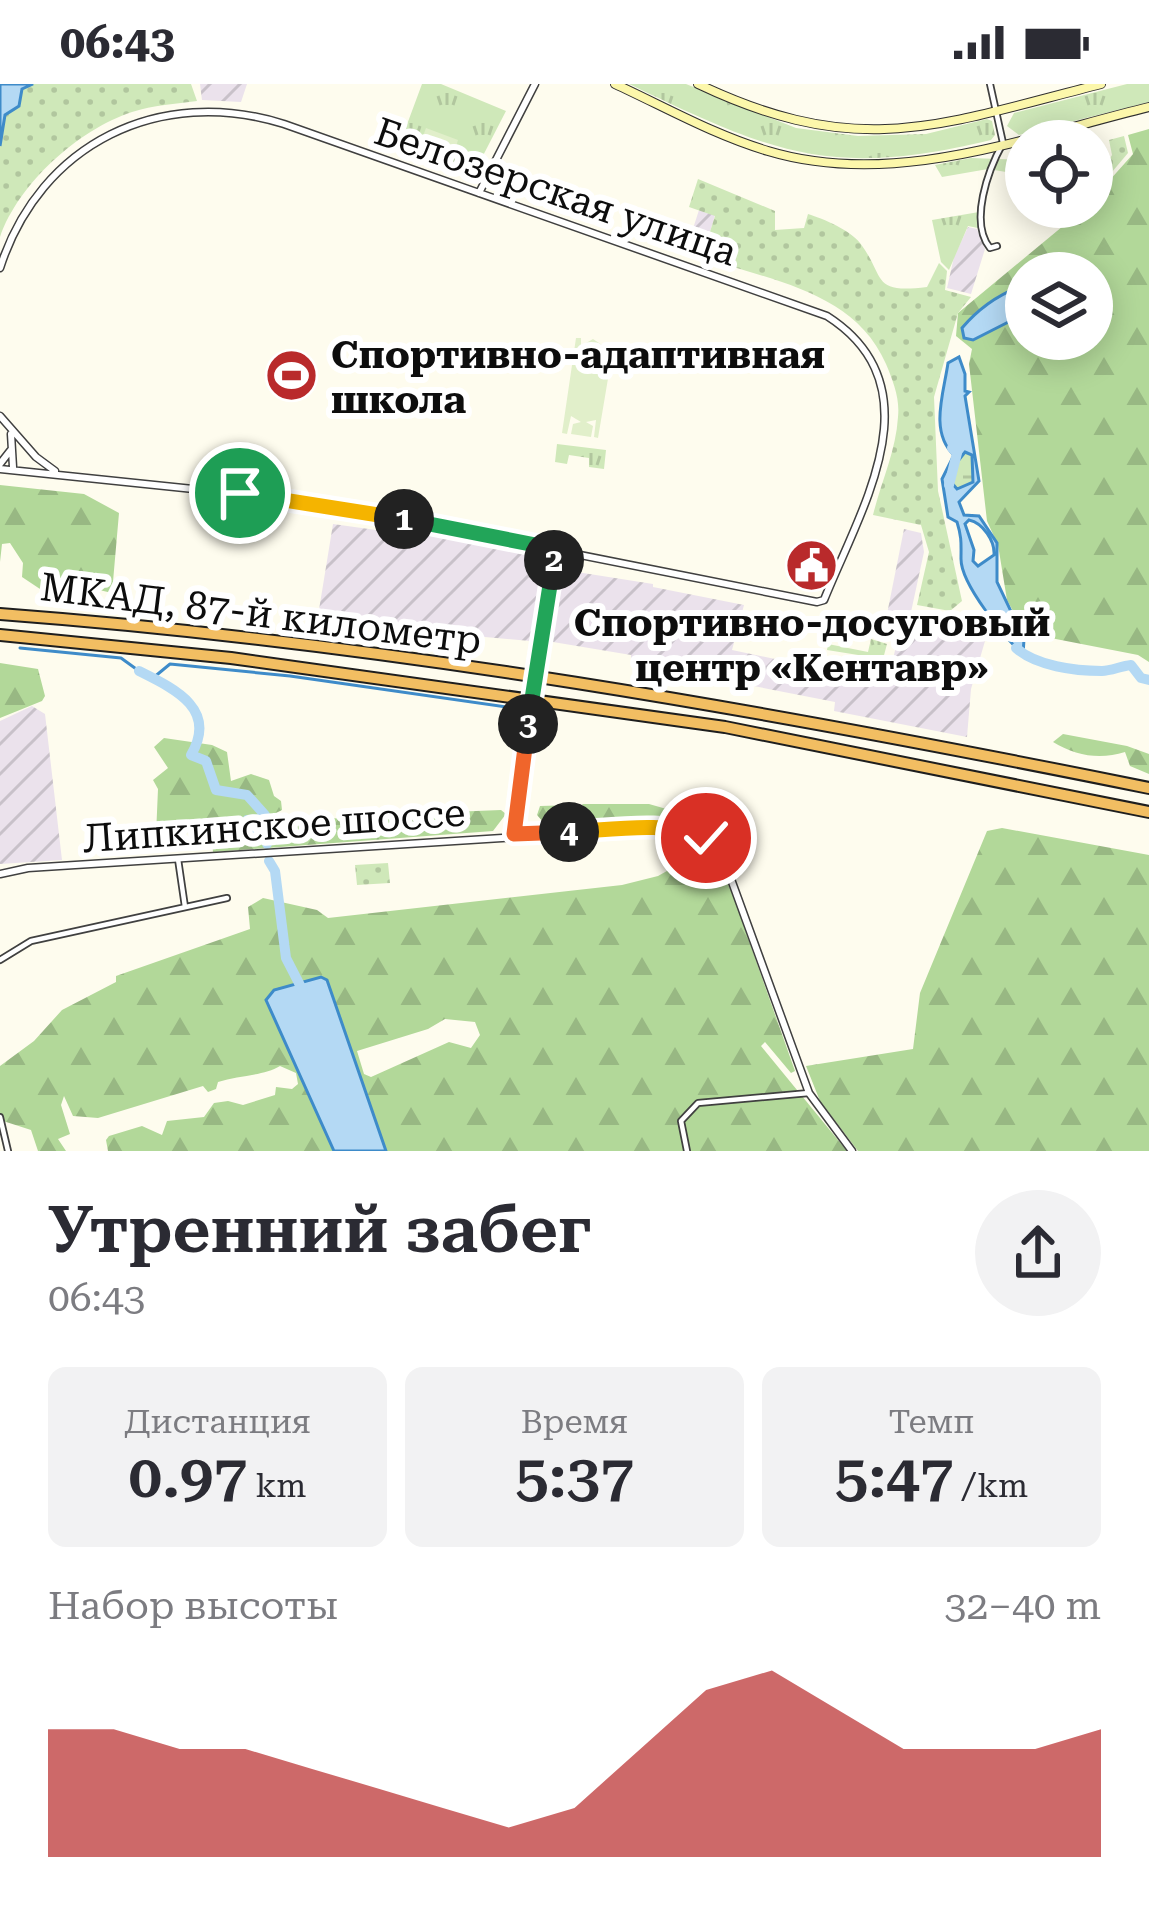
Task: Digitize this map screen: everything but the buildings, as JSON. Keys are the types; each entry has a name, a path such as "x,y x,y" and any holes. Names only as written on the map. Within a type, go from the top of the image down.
{"highway":[{"name":"МКАД, 87-й километр","path":"0,614 234,636 728,706 1149,788"},
{"name":"МКАД, 87-й километр","path":"0,635 231,658 725,727 1149,812"}],"main road":[{"path":"615,84 732,139 814,162 897,164 1149,107"},
{"path":"698,84 787,120 840,129 925,128 1101,84"}],"street":[{"path":"478,193 535,84"},
{"path":"990,84 1003,143 993,160 980,222 986,244 997,246"},
{"name":"Белозерская улица","path":"0,268 21,218 60,170 123,128 163,116 214,110 257,116 801,305 844,327 865,350 884,388 887,420 882,453 824,600 556,549"},
{"path":"0,416 36,458 58,473"},
{"path":"10,430 13,469"},
{"path":"13,442 0,466 308,501 556,549 514,834"},
{"path":"28,471 35,467 36,458"},
{"name":"Липкинское шоссе","path":"0,874 28,868 514,834 688,832 711,842 734,883 809,1093 852,1151"},
{"path":"178,859 185,907"},
{"path":"0,960 31,941 227,898"},
{"path":"687,1151 681,1120 698,1103 809,1093"},
{"path":"0,1118 8,1151"}],"shaded area":[{"path":"200,84 247,84 241,102 202,100"},
{"path":"699,210 715,215 705,249 688,244"},
{"path":"968,227 977,229 985,249 971,294 947,288"},
{"path":"385,523 543,554 530,641 317,622 333,524 383,531"},
{"path":"904,529 921,533 924,552 911,612 953,620 951,634 985,641 971,689 967,737 834,711 835,702 631,662 631,655 547,641 564,570 744,605 732,650 837,672 841,665 890,671 903,618 887,614"},
{"path":"32,706 45,714 62,860 0,864 0,721"}],"green space":[{"path":"0,84 191,84 197,101 140,110 112,120 72,145 21,197 0,237"},
{"path":"422,84 441,84 506,111 473,175 399,146"},
{"path":"629,84 686,84 796,128 858,136 926,134 987,119 995,135 991,140 935,152 844,158 764,142"},
{"path":"1127,84 1149,84 1149,102 1078,120 1010,120 1014,113"},
{"path":"426,128 458,140 453,156 419,147"},
{"path":"1149,129 1149,662 1138,655 1025,633 1007,600 998,545 987,521 969,364 972,349 956,336 958,313 1005,274 1005,360 1113,360 1113,252 1032,252 1061,228 1113,228 1113,176 1133,154 1128,135"},
{"path":"1124,136 1128,153 1113,171 1113,139"},
{"path":"971,158 1005,159 1005,172 988,169 942,177 935,165"},
{"path":"698,179 775,211 775,230 804,228 808,214 843,229 860,243 888,285 927,287 939,263 947,271 945,290 971,297 958,313 934,397 938,491 962,601 950,611 917,605 929,552 921,525 873,515 898,410 891,377 872,339 832,304 808,292 702,257 715,216 689,207"},
{"path":"979,212 978,228 968,226 949,270 941,262 932,220"},
{"path":"576,338 581,338 581,346 593,339 608,349 614,343 598,438 594,437 596,420 586,422 593,426 591,437 571,434 573,424 581,422 571,416 567,434 562,433"},
{"path":"557,444 606,450 604,469 589,467 589,458 569,455 567,464 555,462"},
{"path":"965,452 972,455 973,481 956,489 951,470"},
{"path":"0,485 84,494 119,513 112,593 95,589 85,578 62,575 58,590 46,593 22,577 23,563 10,543 2,544 0,562"},
{"path":"871,639 887,644 883,659 827,650 828,644 868,652"},
{"path":"0,663 38,669 42,701 0,718"},
{"path":"1063,734 1149,754 1149,774 1130,766 1125,752 1088,755 1053,742"},
{"path":"164,738 227,752 231,781 251,774 269,780 281,801 282,810 276,813 283,825 327,818 356,823 376,815 501,810 506,814 493,831 213,852 210,822 195,822 188,833 156,835 158,789 153,780 168,768 154,747"},
{"path":"582,804 649,804 677,812 684,822 596,827"},
{"path":"574,805 577,811 572,820 586,822 584,826 550,830 537,815 540,806"},
{"path":"1002,828 1149,855 1149,1151 858,1151 820,1101 806,1066 913,1049 920,993 987,831"},
{"path":"708,848 731,890 795,1071 791,1073 765,1042 761,1046 847,1151 387,1151 338,1020 287,987 337,1151 108,1151 109,1136 142,1126 162,1135 167,1121 204,1117 214,1103 243,1105 275,1095 276,1087 292,1089 298,1084 296,1073 280,1066 218,1082 208,1092 203,1086 98,1118 73,1116 64,1096 61,1105 70,1134 58,1139 66,1151 38,1151 31,1130 0,1120 0,1066 34,1041 62,1010 116,982 116,976 250,929 248,907 263,898 317,910 328,918 622,885 658,876","holes":["445,1019 475,1022 480,1035 471,1048 449,1042 371,1077 364,1074 357,1051"]},
{"path":"388,863 390,883 357,885 355,865"}],"water":[{"path":"0,84 33,84 22,89 19,106 5,115 0,146"},
{"path":"1005,294 1005,324 973,340 964,338 962,328"},
{"path":"959,357 965,374 979,481 959,502 964,515 979,516 997,543 997,582 1024,639 1023,655 995,624 968,582 957,522 948,517 942,479 954,455 946,446 940,423 948,363","holes":["965,452 972,455 973,482 957,489 951,482 951,470","969,520 983,529 994,550 978,566 965,524"]},
{"path":"321,977 327,980 386,1151 334,1151 266,1000 274,990"}],"waterway":[{"path":"949,485 957,453 952,448"},
{"path":"20,648 121,658 139,671"},
{"path":"1016,648 1034,659 1068,668 1102,671 1131,665 1149,680"},
{"path":"153,678 170,664 521,709"},
{"path":"139,671 189,702 199,725 191,755 206,761 216,790 247,795 265,815 265,819 247,820 255,832 266,836 267,844"},
{"path":"269,861 275,871 286,958 303,991"}],"place":[{"name":"Спортивно-адаптивная школа","path":"292,376"},
{"name":"Спортивно-досуговый центр «Кентавр»","path":"812,565"}],"route":[{"path":"240,493 308,501 556,549 514,834 645,829 706,838"}]}
